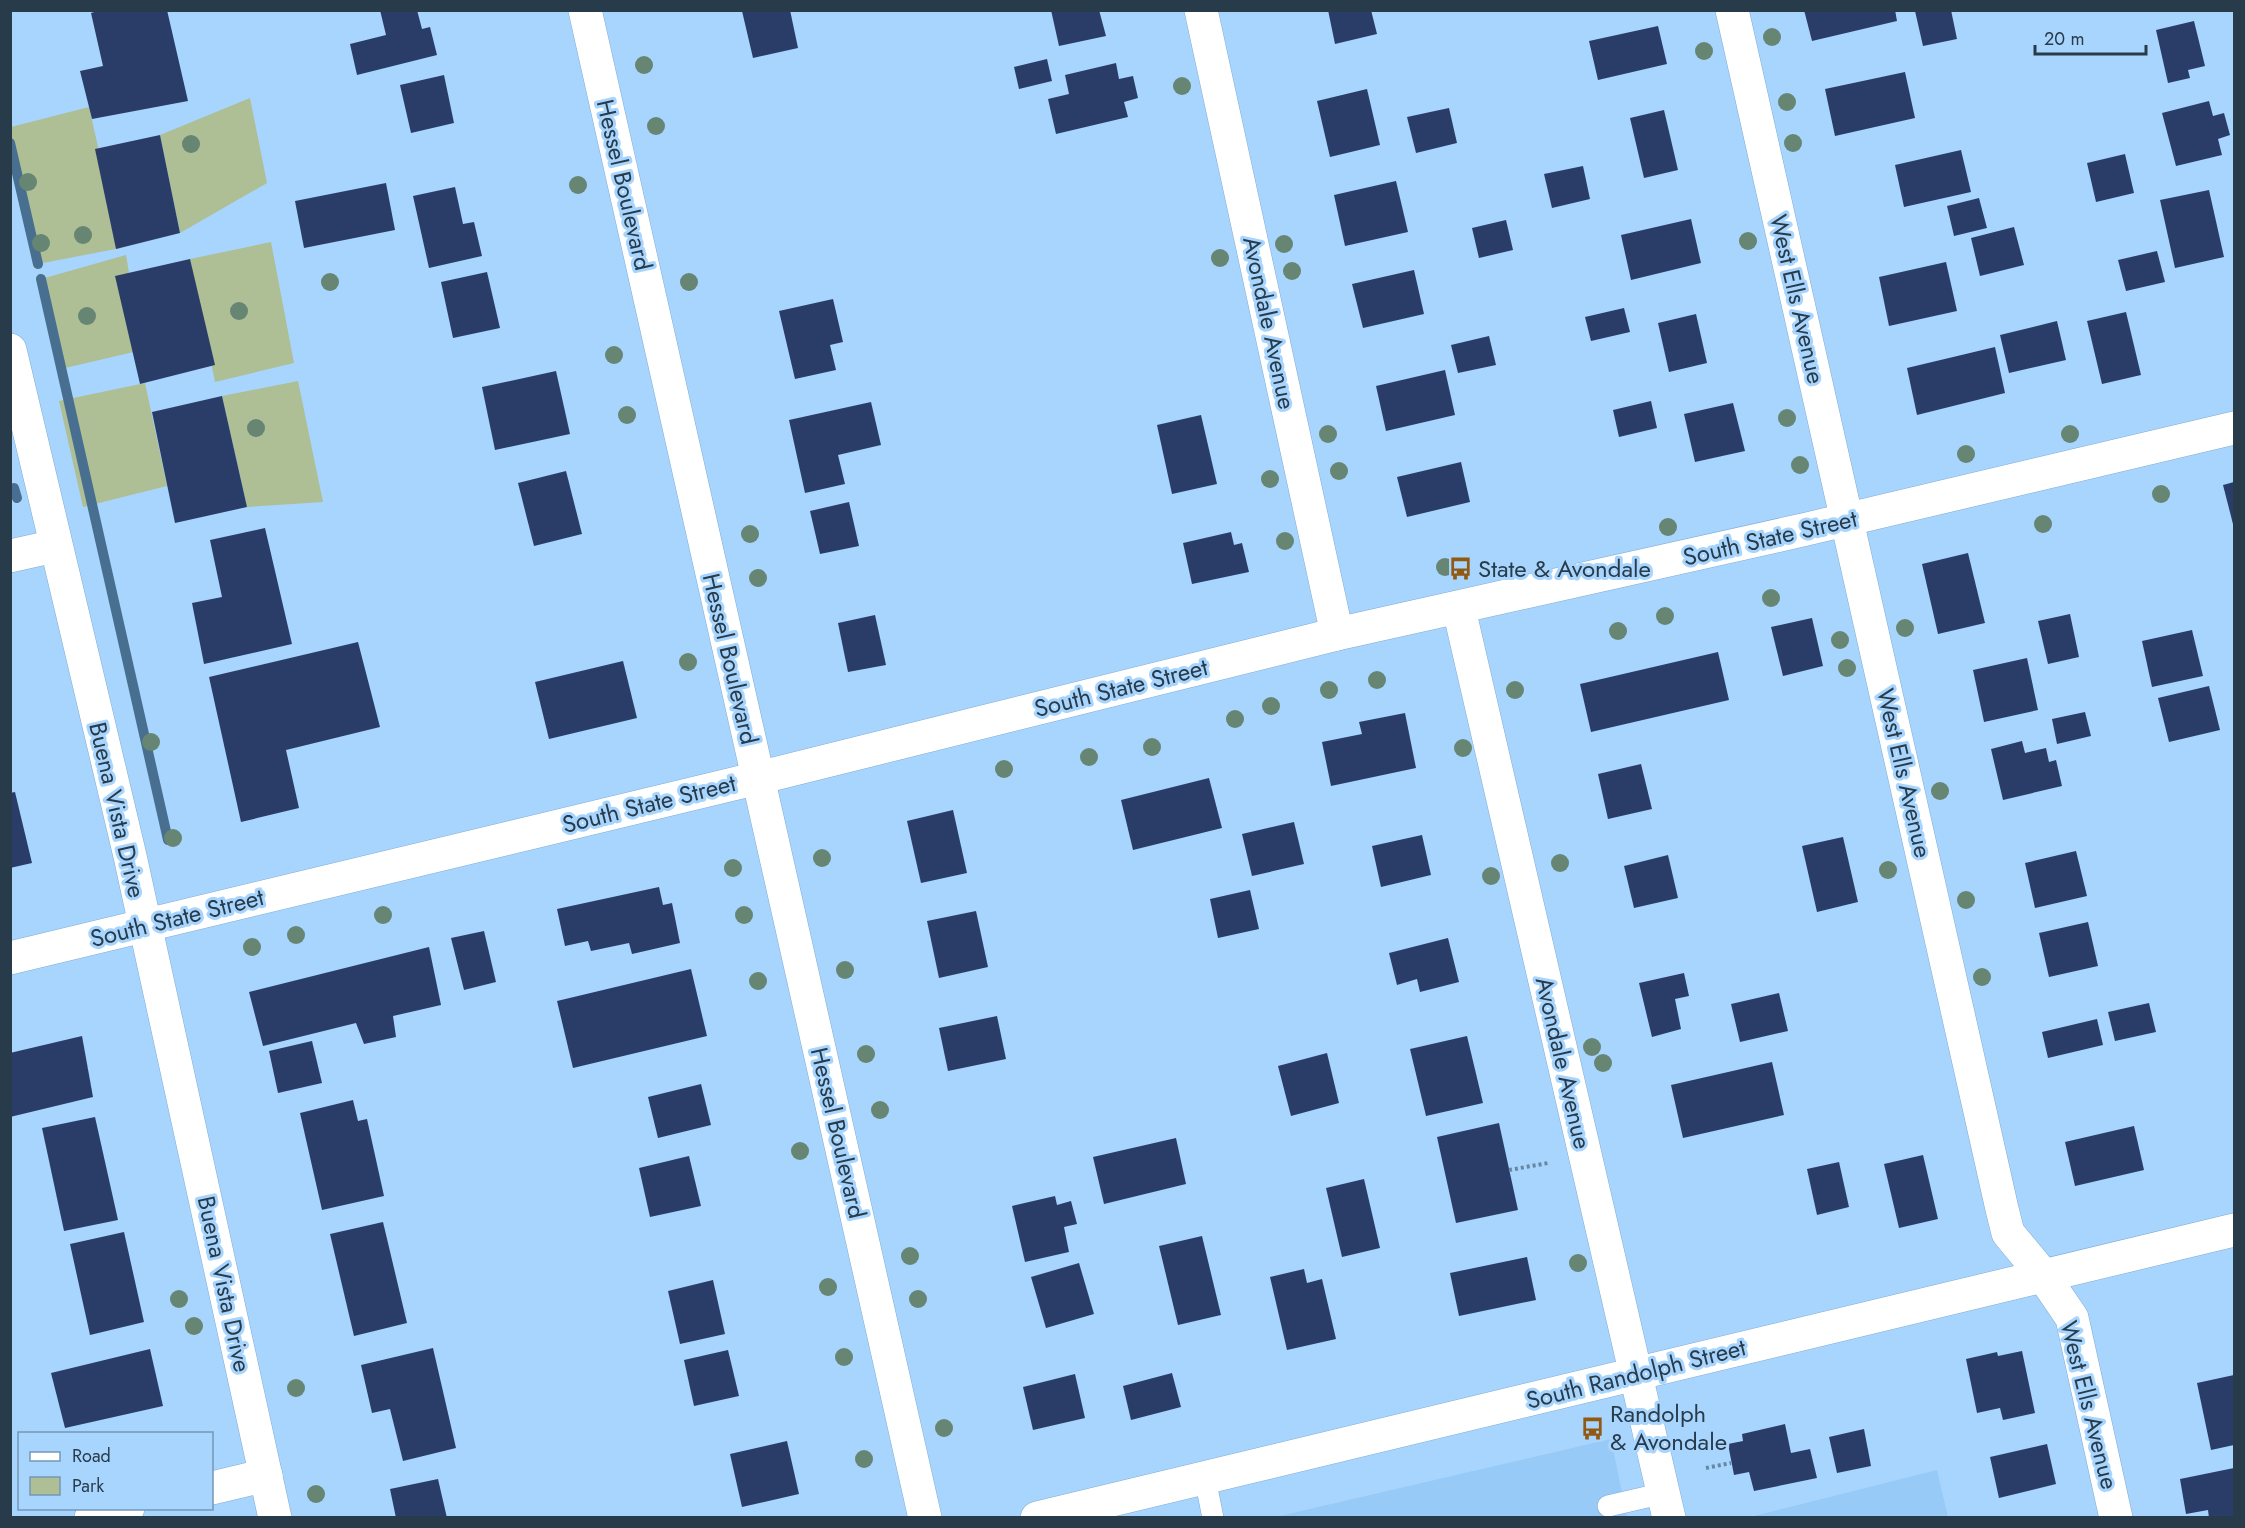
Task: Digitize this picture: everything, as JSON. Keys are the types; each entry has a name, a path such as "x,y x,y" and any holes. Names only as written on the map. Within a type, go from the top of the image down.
{"street":[{"name":"Hessel Boulevard","path":"585,10 926,1518"},
{"name":"Avondale Avenue","path":"1201,10 1337,634"},
{"name":"West Ells Avenue","path":"1732,10 2008,1233 2042,1274 2072,1318 2116,1518"},
{"name":"Buena Vista Drive","path":"10,350 144,926 275,1518"},
{"name":"South State Street","path":"10,958 758,778 1337,634 1459,609 2235,428"},
{"path":"10,556 55,546"},
{"name":"Avondale Avenue","path":"1459,609 1666,1505"},
{"name":"South Randolph Street","path":"1037,1518 2042,1274 2235,1230"},
{"path":"213,1488 266,1474"},
{"path":"91,1518 124,1510"}],"lane":[{"path":"1205,1478 1213,1518"},
{"path":"1608,1506 1666,1505"}],"path":[{"path":"1509,1170 1548,1162"},
{"path":"1706,1468 1731,1463"}],"shaded area":[{"path":"1611,1439 1627,1517 1271,1518"},
{"path":"1937,1470 1948,1517 1750,1517"}],"green space":[{"path":"250,98 267,183 180,233 160,135"},
{"path":"89,107 121,248 38,264 11,169 11,127"},
{"path":"271,242 294,363 215,382 190,259"},
{"path":"126,255 142,350 61,369 41,279"},
{"path":"298,381 323,502 247,507 222,396"},
{"path":"145,383 167,486 83,507 59,401"}],"building":[{"path":"101,10 167,10 188,101 92,119 80,71 103,66 91,13"},
{"path":"380,10 417,10 422,29 430,27 437,55 357,75 350,44 386,35"},
{"path":"790,10 798,48 753,58 742,11"},
{"path":"1051,10 1099,10 1106,36 1059,46"},
{"path":"1328,10 1371,10 1377,34 1335,44"},
{"path":"1804,10 1895,10 1897,21 1812,41"},
{"path":"1951,10 1957,39 1923,46 1915,11"},
{"path":"2194,21 2205,66 2188,70 2190,78 2168,83 2156,30"},
{"path":"1658,26 1667,64 1598,80 1589,41"},
{"path":"1047,59 1052,81 1019,89 1014,67"},
{"path":"1116,63 1119,79 1133,76 1138,98 1124,102 1128,117 1056,134 1048,99 1069,94 1065,75"},
{"path":"1905,72 1915,118 1835,136 1825,89"},
{"path":"444,75 454,123 411,133 400,85"},
{"path":"1367,89 1380,145 1330,157 1317,101"},
{"path":"2209,101 2213,116 2224,113 2230,135 2218,139 2222,155 2176,166 2162,113"},
{"path":"1449,108 1457,143 1416,153 1407,117"},
{"path":"1664,110 1678,170 1644,178 1630,118"},
{"path":"160,135 180,233 116,249 95,149"},
{"path":"1961,150 1971,192 1904,207 1895,165"},
{"path":"2125,154 2134,193 2096,202 2087,163"},
{"path":"1583,166 1590,199 1552,208 1544,174"},
{"path":"1396,181 1408,232 1345,246 1334,195"},
{"path":"386,183 395,230 304,248 295,201"},
{"path":"455,187 463,224 474,222 482,256 429,268 413,196"},
{"path":"2209,190 2224,257 2175,268 2160,200"},
{"path":"1979,198 1987,228 1954,236 1947,206"},
{"path":"1691,219 1701,263 1631,280 1621,235"},
{"path":"1506,220 1513,250 1479,258 1472,228"},
{"path":"2014,227 2024,265 1980,276 1971,238"},
{"path":"2157,251 2165,282 2126,291 2118,260"},
{"path":"190,259 215,365 140,384 115,276"},
{"path":"1946,262 1957,311 1889,326 1879,277"},
{"path":"1414,270 1424,314 1363,328 1352,284"},
{"path":"487,272 500,328 453,338 441,282"},
{"path":"833,299 843,342 830,345 836,370 795,379 779,311"},
{"path":"1624,308 1630,332 1591,341 1585,317"},
{"path":"2126,312 2141,375 2102,384 2087,321"},
{"path":"1696,314 1707,363 1669,372 1658,323"},
{"path":"2057,321 2066,360 2009,373 2000,335"},
{"path":"1489,336 1496,365 1458,373 1451,345"},
{"path":"1995,347 2005,393 1917,415 1907,368"},
{"path":"1445,370 1455,415 1386,431 1376,386"},
{"path":"556,371 570,434 495,450 482,387"},
{"path":"222,396 247,507 175,523 152,412"},
{"path":"1651,401 1657,428 1619,437 1613,410"},
{"path":"871,402 881,445 838,455 845,484 805,493 789,420"},
{"path":"1733,403 1745,451 1695,462 1684,414"},
{"path":"1201,415 1217,484 1172,494 1157,425"},
{"path":"1461,462 1470,502 1407,517 1397,477"},
{"path":"566,471 582,534 534,546 518,483"},
{"path":"2234,482 2234,528 2223,485"},
{"path":"849,502 859,546 820,554 810,511"},
{"path":"265,528 292,644 204,664 192,603 222,597 210,540"},
{"path":"1231,532 1234,545 1242,543 1249,572 1192,584 1183,543"},
{"path":"1968,553 1985,623 1938,634 1922,564"},
{"path":"2070,614 2079,657 2048,664 2038,621"},
{"path":"875,615 886,665 848,672 838,623"},
{"path":"1812,618 1823,666 1783,676 1771,627"},
{"path":"2192,630 2203,676 2152,687 2142,641"},
{"path":"358,642 380,727 286,750 299,808 241,822 209,677"},
{"path":"1718,652 1729,700 1591,732 1580,684"},
{"path":"2027,658 2038,710 1984,722 1973,670"},
{"path":"623,661 637,718 549,739 535,682"},
{"path":"2209,686 2220,730 2169,742 2158,698"},
{"path":"2085,712 2091,736 2057,744 2052,719"},
{"path":"1405,713 1416,768 1331,786 1322,742 1362,734 1359,722"},
{"path":"2022,741 2025,753 2046,748 2049,762 2056,760 2062,786 2003,800 1991,749"},
{"path":"1641,764 1652,809 1608,819 1598,774"},
{"path":"1209,778 1222,828 1133,850 1121,800"},
{"path":"15,792 32,863 10,868 10,793"},
{"path":"953,810 967,873 921,883 907,821"},
{"path":"1294,822 1304,864 1252,876 1242,834"},
{"path":"1422,835 1431,875 1381,887 1372,846"},
{"path":"1843,837 1858,902 1817,912 1802,846"},
{"path":"2076,851 2087,896 2035,908 2025,863"},
{"path":"1668,855 1678,898 1634,908 1624,866"},
{"path":"659,887 663,905 672,903 680,943 632,954 629,943 591,951 588,941 565,946 557,909"},
{"path":"1250,890 1259,929 1218,938 1210,899"},
{"path":"976,911 988,967 939,978 927,921"},
{"path":"2088,922 2098,966 2049,977 2039,933"},
{"path":"484,931 496,982 464,990 451,938"},
{"path":"1448,938 1459,982 1420,992 1417,979 1397,985 1389,953"},
{"path":"429,947 441,1005 393,1016 396,1037 364,1044 356,1023 263,1046 249,992"},
{"path":"691,969 707,1036 573,1068 557,1001"},
{"path":"1684,973 1689,996 1675,999 1681,1029 1652,1037 1639,983"},
{"path":"1779,993 1788,1031 1740,1042 1731,1004"},
{"path":"2149,1003 2156,1032 2115,1041 2108,1012"},
{"path":"997,1016 1006,1059 948,1071 939,1028"},
{"path":"2097,1019 2103,1045 2048,1058 2042,1032"},
{"path":"82,1036 93,1097 10,1117 10,1053"},
{"path":"1467,1036 1483,1103 1426,1116 1410,1049"},
{"path":"312,1041 322,1083 278,1093 269,1051"},
{"path":"1327,1053 1339,1103 1291,1116 1278,1066"},
{"path":"1772,1062 1784,1115 1683,1138 1671,1085"},
{"path":"701,1084 711,1125 658,1138 648,1097"},
{"path":"353,1100 358,1121 367,1119 384,1196 322,1210 300,1113"},
{"path":"95,1117 118,1220 64,1231 42,1128"},
{"path":"1499,1123 1518,1210 1456,1223 1437,1137"},
{"path":"2134,1126 2144,1170 2075,1186 2065,1142"},
{"path":"1176,1138 1186,1184 1104,1204 1093,1157"},
{"path":"1923,1155 1938,1219 1899,1228 1884,1164"},
{"path":"689,1156 701,1206 650,1217 639,1168"},
{"path":"1839,1162 1849,1207 1817,1215 1807,1169"},
{"path":"1364,1179 1380,1248 1342,1257 1326,1188"},
{"path":"1055,1196 1057,1205 1071,1201 1077,1224 1064,1227 1069,1252 1025,1262 1012,1206"},
{"path":"383,1222 407,1323 354,1336 330,1234"},
{"path":"124,1232 144,1322 90,1335 70,1244"},
{"path":"1202,1236 1221,1315 1178,1325 1159,1246"},
{"path":"1527,1257 1536,1300 1459,1316 1450,1273"},
{"path":"1079,1263 1094,1314 1046,1328 1031,1277"},
{"path":"1304,1269 1307,1283 1322,1279 1336,1339 1287,1350 1270,1277"},
{"path":"713,1280 725,1334 680,1344 668,1291"},
{"path":"433,1348 456,1448 403,1461 390,1409 372,1413 361,1365"},
{"path":"150,1349 163,1406 65,1428 51,1373"},
{"path":"728,1350 739,1396 694,1406 684,1360"},
{"path":"2022,1351 2035,1413 2003,1420 2000,1408 1977,1413 1966,1359 1997,1352 1998,1356"},
{"path":"1172,1373 1181,1407 1131,1420 1123,1386"},
{"path":"1075,1374 1085,1418 1033,1430 1023,1387"},
{"path":"2234,1375 2234,1445 2211,1450 2197,1383"},
{"path":"1785,1424 1791,1453 1810,1449 1817,1478 1754,1491 1749,1472 1734,1475 1728,1444 1743,1441 1742,1434"},
{"path":"1864,1429 1871,1466 1837,1473 1829,1437"},
{"path":"787,1441 799,1494 742,1507 730,1454"},
{"path":"2047,1444 2056,1484 1999,1498 1990,1457"},
{"path":"2234,1468 2234,1518 2209,1518 2208,1510 2186,1514 2180,1479"},
{"path":"438,1479 447,1518 396,1518 390,1489"}],"waterway":[{"path":"10,143 38,264"},
{"path":"41,279 168,840"},
{"path":"14,488 17,498"}],"place":[{"name":"State & Avondale","path":"1460,569"},
{"name":"Randolph & Avondale","path":"1592,1428"}]}
